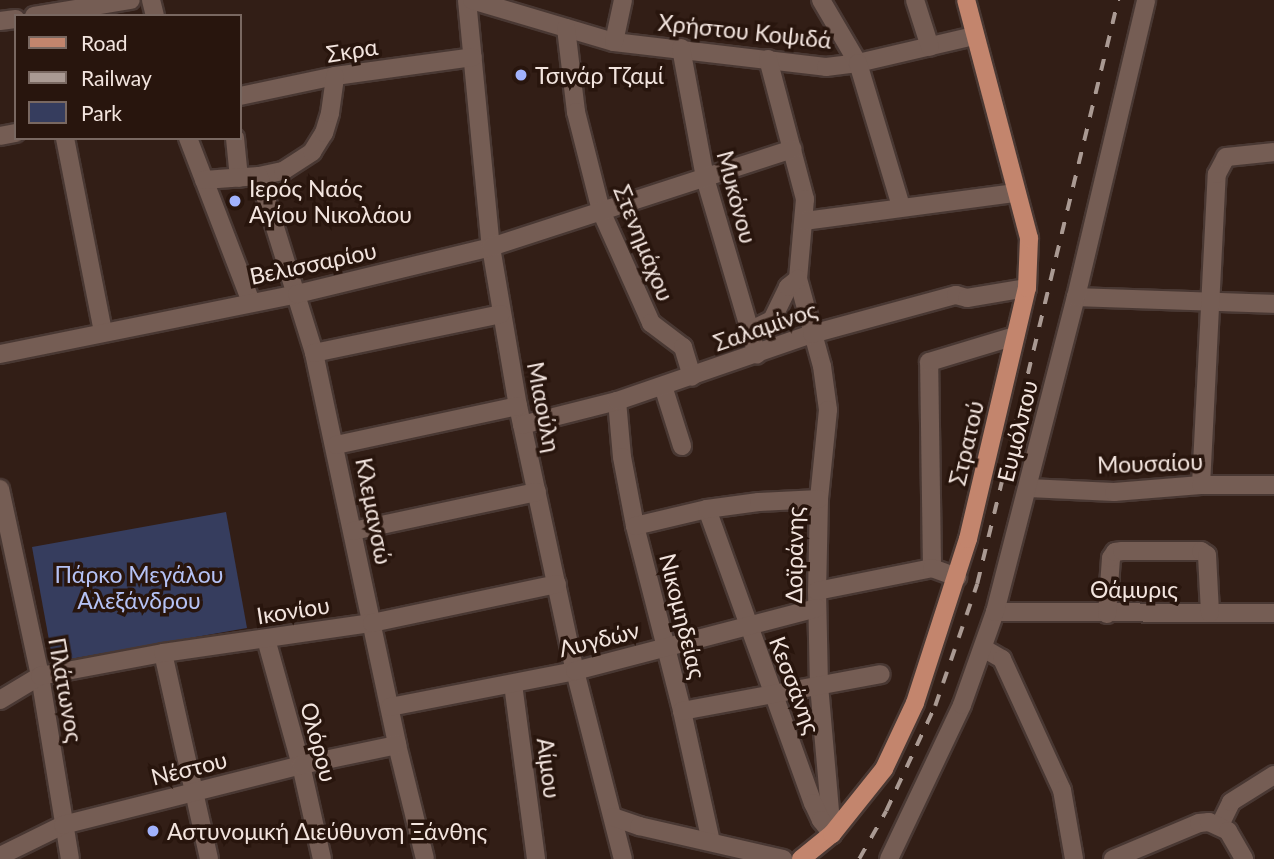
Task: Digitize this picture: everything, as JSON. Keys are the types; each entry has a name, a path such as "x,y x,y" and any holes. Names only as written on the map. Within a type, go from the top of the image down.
{"main road":[{"name":"Στρατού","path":"801,859 832,834 884,769 898,744 934,651 957,577 1027,288 1030,243 965,0"}],"street":[{"path":"46,14 131,0"},
{"name":"Χρήστου Κοψιδά","path":"469,0 614,42 826,67 858,63 974,36"},
{"name":"Μιαούλη","path":"469,0 491,247 501,314 575,671 623,859"},
{"path":"821,0 858,63 901,206"},
{"path":"915,0 930,47"},
{"name":"Ευμόλπου","path":"888,859 962,705 995,612 1076,297 1146,0"},
{"path":"614,42 619,3"},
{"name":"Στενημάχου","path":"566,28 576,112 601,211 651,323 683,347 692,377"},
{"name":"Μυκόνου","path":"681,48 705,178 757,355"},
{"name":"Σκρα","path":"242,96 335,76 472,57"},
{"name":"Δοϊράνης","path":"768,59 806,199 798,279 822,366 828,410 819,499 817,599 819,685 832,834"},
{"path":"204,180 259,176 283,171 312,152 324,133 330,113 335,76"},
{"path":"65,140 103,332"},
{"path":"189,140 251,302"},
{"path":"235,140 239,178"},
{"name":"Βελισσαρίου","path":"0,354 297,294 491,247 792,149"},
{"path":"1201,485 1217,174 1220,163 1226,158 1250,152 1274,152"},
{"name":"Κλεμανσώ","path":"259,176 314,353 336,445 397,745 425,859"},
{"path":"805,221 901,206 1016,193"},
{"name":"Δοϊράνης","path":"749,331 772,320 788,287 798,279"},
{"name":"Σαλαμίνος","path":"522,425 617,401 812,334 956,295 967,298 1027,288"},
{"path":"1076,297 1210,304 1274,304"},
{"path":"314,353 501,314"},
{"path":"957,577 932,568 929,362 1015,336"},
{"path":"663,386 682,446"},
{"name":"Νικομηδείας","path":"617,401 622,457 635,526 682,711 711,842"},
{"path":"336,445 518,406"},
{"name":"Μουσαίου","path":"1028,488 1114,492 1201,485 1274,485"},
{"path":"353,531 537,492"},
{"name":"Πλάτωνος","path":"1,495 40,676 70,859"},
{"path":"635,526 707,509 758,502 819,499"},
{"name":"Κεσσάνης","path":"707,509 813,803 832,834"},
{"path":"1107,614 1111,558 1115,552 1122,551 1201,551 1207,555 1210,612"},
{"name":"Λυγδών","path":"390,707 575,671 747,626 817,599 932,568"},
{"name":"Ικονίου","path":"0,700 40,676 163,653 372,623 556,584"},
{"name":"Θάμυρις","path":"995,612 1274,613"},
{"name":"Ολόρου","path":"266,639 301,765 322,859"},
{"path":"983,648 1002,659 1062,790 1074,859"},
{"path":"163,653 209,859"},
{"path":"682,711 881,674"},
{"name":"Αίμου","path":"513,684 534,859"},
{"name":"Νέστου","path":"0,856 63,825 301,765 397,745"},
{"path":"1220,825 1231,802 1274,775"},
{"path":"613,817 783,859"},
{"path":"1113,859 1199,823 1220,825 1228,831 1244,859"}],"green space":[{"name":"Πάρκο Μεγάλου Αλεξάνδρου","path":"226,512 247,628 53,662 32,547"}],"railway":[{"path":"859,859 886,811 935,706 977,584 1118,0"}],"place":[{"name":"Τσινάρ Τζαμί","path":"521,75"},
{"name":"Ιερός Ναός Αγίου Νικολάου","path":"235,201"},
{"name":"Αστυνομική Διεύθυνση Ξάνθης","path":"153,831"}]}
